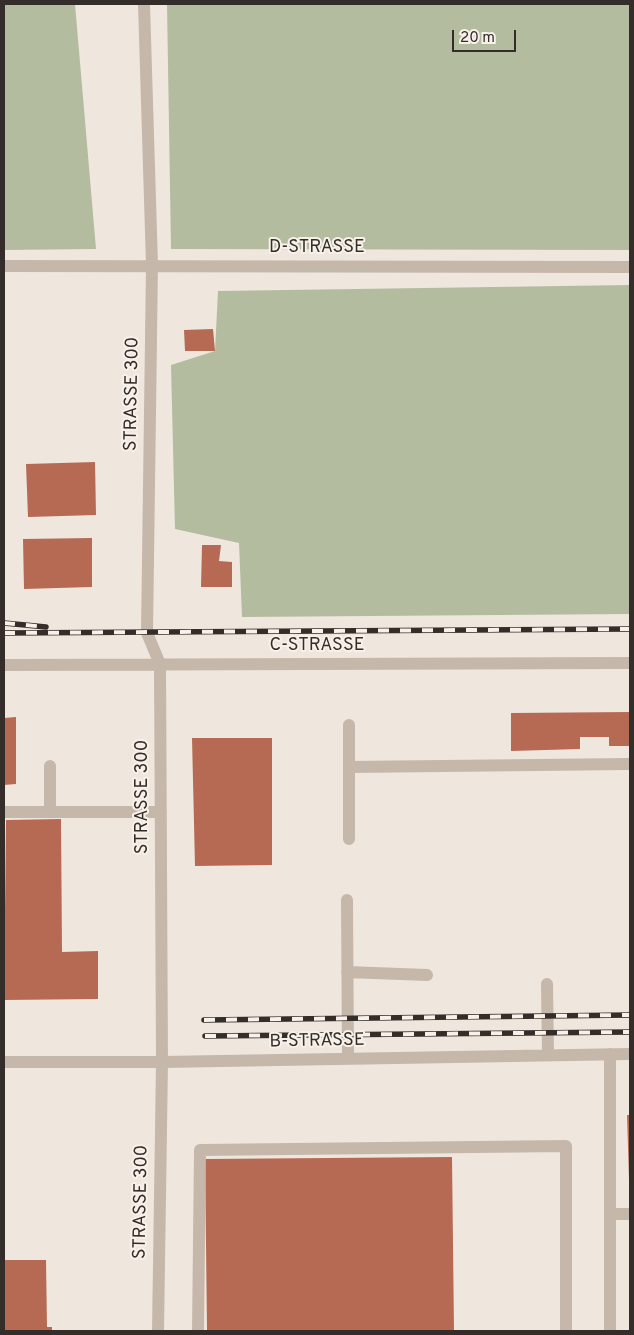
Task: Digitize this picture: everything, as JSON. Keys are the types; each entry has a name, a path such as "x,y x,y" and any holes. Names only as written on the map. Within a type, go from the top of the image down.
{"lane":[{"name":"STRASSE 300","path":"144,4 152,265 147,633 160,664 162,1062 158,1331"},
{"name":"D-STRASSE","path":"4,266 630,267"},
{"name":"C-STRASSE","path":"4,665 630,663"},
{"path":"349,725 349,839"},
{"path":"349,767 630,764"},
{"path":"50,766 50,812"},
{"path":"4,812 160,812"},
{"path":"347,900 348,1059"},
{"path":"347,972 427,974"},
{"path":"547,984 548,1055"},
{"path":"610,1054 610,1331"},
{"name":"B-STRASSE","path":"4,1062 162,1062 630,1054"},
{"path":"198,1331 200,1150 566,1146 566,1331"},
{"path":"610,1214 630,1214"}],"green space":[{"path":"4,4 75,4 96,249 4,250"},
{"path":"167,4 630,4 630,250 171,249"},
{"path":"630,285 630,614 242,617 239,543 175,529 171,365 215,351 218,291"}],"building":[{"path":"213,329 215,351 185,351 184,330"},
{"path":"95,462 96,515 28,517 26,464"},
{"path":"92,538 92,587 24,589 23,539"},
{"path":"202,545 221,545 219,561 232,562 232,587 201,587"},
{"path":"630,712 630,746 609,746 609,737 580,737 580,749 511,751 511,713"},
{"path":"16,717 16,784 4,785 4,718"},
{"path":"192,738 272,738 272,865 195,866"},
{"path":"61,819 62,952 98,951 98,999 4,1000 6,820"},
{"path":"627,1115 630,1115 630,1179 629,1179"},
{"path":"452,1157 454,1331 207,1331 205,1159"},
{"path":"4,1260 46,1260 47,1327 52,1327 52,1331 4,1331"}],"railway":[{"path":"4,623 46,627"},
{"path":"4,633 630,629"},
{"path":"204,1020 630,1015"},
{"path":"205,1036 630,1032"}]}
